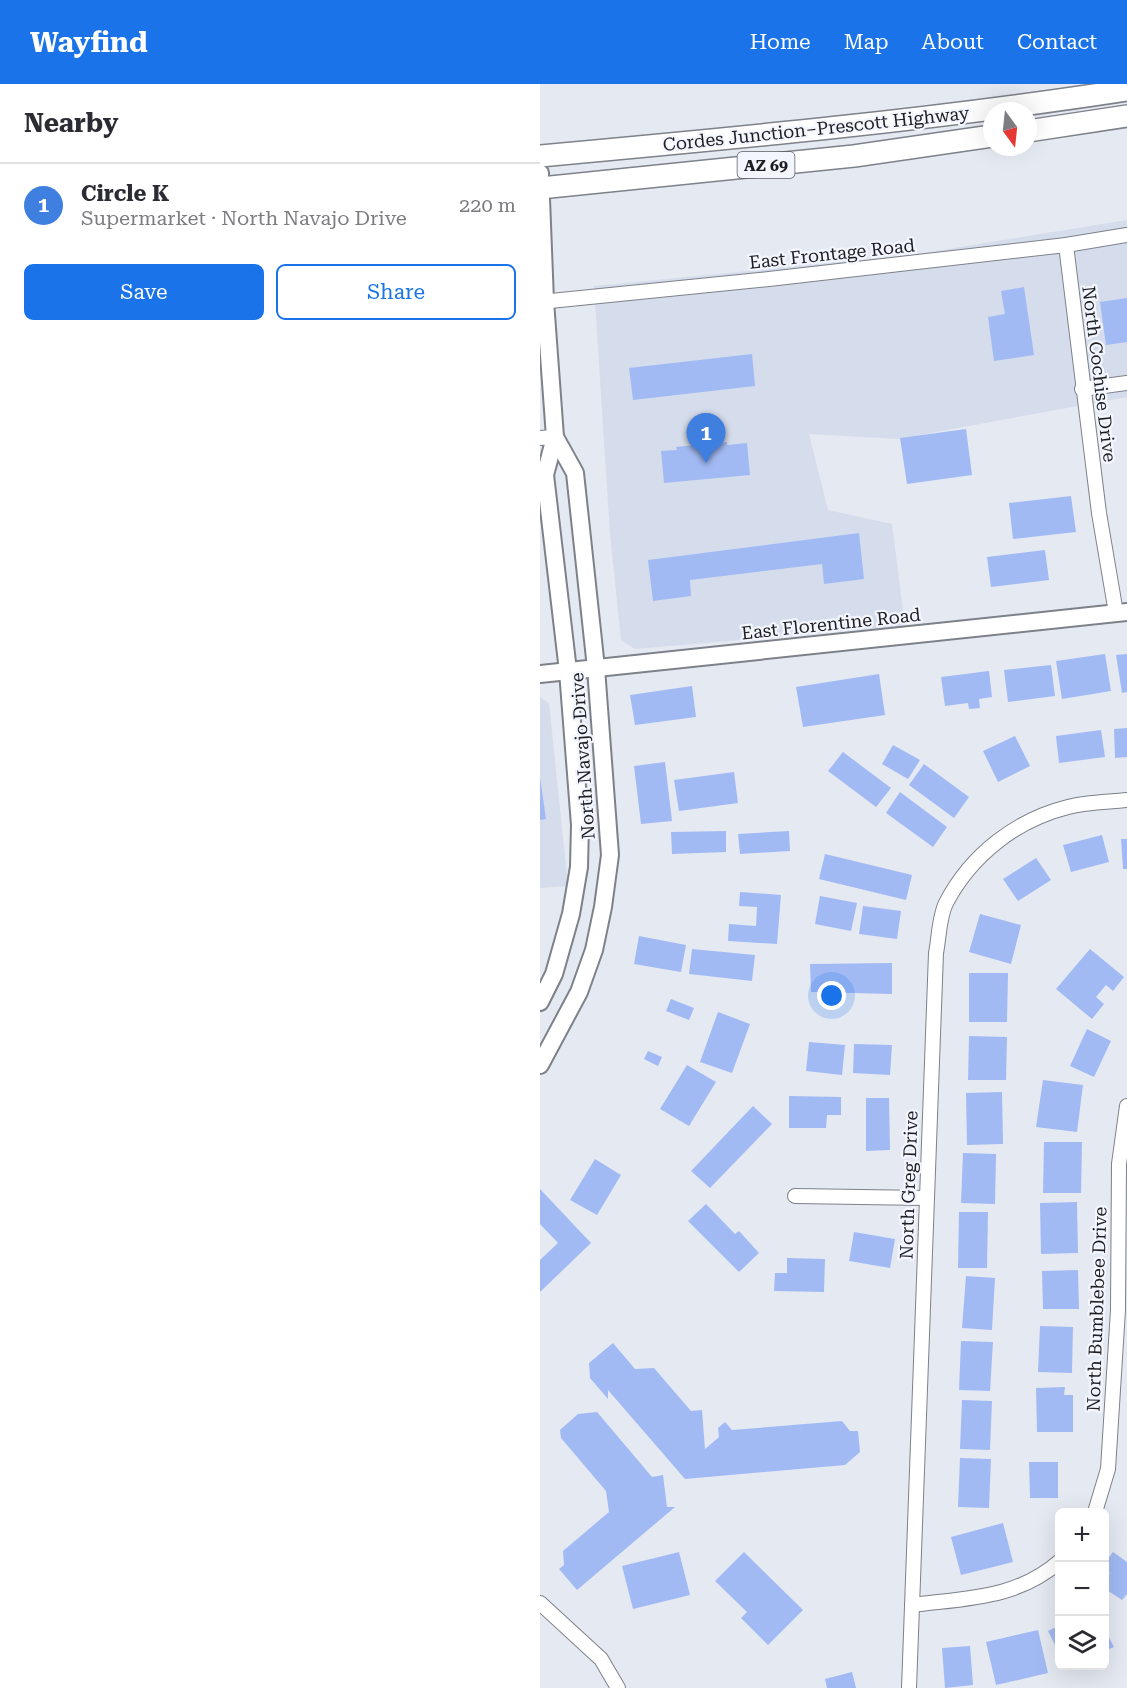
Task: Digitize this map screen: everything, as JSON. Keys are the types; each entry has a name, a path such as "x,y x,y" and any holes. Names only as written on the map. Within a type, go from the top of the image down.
{"main road":[{"name":"Cordes Junction–Prescott Highway","path":"540,156 772,135 1010,108 1127,90"},
{"path":"1037,130 1127,116"},
{"name":"Cordes Junction–Prescott Highway","path":"540,188 854,156 983,137"}],"street":[{"name":"North Navajo Drive","path":"540,174 547,437 545,475 568,671 580,825 579,867 571,914 554,974 540,1002"},
{"name":"East Frontage Road","path":"542,301 1066,245 1127,235"},
{"name":"North Cochise Drive","path":"1066,245 1099,513 1121,612"},
{"path":"1083,389 1127,383"},
{"name":"North Navajo Drive","path":"540,1065 579,992 594,950 603,907 609,837 596,668 575,473 547,437"},
{"name":"East Florentine Road","path":"540,674 1121,612"},
{"name":"North Greg Drive","path":"909,1688 936,953 945,905 967,872 990,846 1034,818 1070,806 1127,800"},
{"name":"North Bumblebee Drive","path":"1096,1508 1108,1469 1118,1310 1119,1164 1127,1106"},
{"path":"795,1196 926,1198"},
{"path":"912,1605 1001,1594 1044,1575 1058,1562"},
{"path":"540,1603 601,1659 618,1688"}],"shaded area":[{"path":"1127,220 1127,397 898,439 809,434 828,510 892,524 905,626 635,649 621,640 610,534 594,286 911,255"},
{"path":"540,697 549,703 568,886 540,888"}],"building":[{"path":"1024,287 1034,355 994,361 988,317 1005,314 1001,291"},
{"path":"1127,298 1127,342 1106,345 1100,302"},
{"path":"752,354 755,386 633,400 629,368"},
{"path":"966,429 972,475 907,484 900,438"},
{"path":"727,442 727,445 747,443 750,475 664,483 661,451 677,450 676,447"},
{"path":"1071,496 1076,532 1013,539 1009,503"},
{"path":"859,533 864,579 824,584 822,564 690,580 691,596 653,601 648,560"},
{"path":"1045,550 1049,580 991,587 987,557"},
{"path":"1105,654 1111,691 1062,699 1056,661"},
{"path":"1127,654 1127,692 1122,693 1116,655"},
{"path":"1051,665 1055,696 1008,702 1004,670"},
{"path":"989,671 992,697 979,699 980,708 969,709 968,703 945,706 941,677"},
{"path":"879,674 885,715 803,727 796,687"},
{"path":"692,686 696,717 635,725 630,695"},
{"path":"1127,728 1127,757 1115,758 1114,729"},
{"path":"1101,730 1105,757 1059,763 1056,736"},
{"path":"1015,736 1030,766 998,782 983,751"},
{"path":"893,745 920,760 908,779 882,764"},
{"path":"843,752 891,788 876,807 828,771"},
{"path":"665,762 672,821 641,824 634,766"},
{"path":"924,764 969,797 954,818 909,785"},
{"path":"734,772 738,803 679,811 674,780"},
{"path":"540,777 546,819 540,820"},
{"path":"900,792 947,827 933,847 886,813"},
{"path":"726,831 726,852 672,854 671,832"},
{"path":"789,831 790,851 740,854 738,834"},
{"path":"1102,835 1109,862 1071,872 1063,845"},
{"path":"1121,839 1127,839 1127,869 1123,869"},
{"path":"825,854 912,875 906,900 819,879"},
{"path":"1036,858 1051,880 1018,901 1003,879"},
{"path":"740,892 781,895 777,944 728,941 729,924 756,926 757,907 739,906"},
{"path":"820,896 857,903 851,931 815,924"},
{"path":"863,906 901,911 897,939 859,934"},
{"path":"980,914 1021,925 1011,964 969,952"},
{"path":"639,936 686,945 681,972 634,964"},
{"path":"692,949 755,955 752,981 689,974"},
{"path":"1090,949 1124,977 1113,991 1106,985 1096,997 1104,1004 1092,1019 1056,989"},
{"path":"892,963 892,994 811,992 810,964"},
{"path":"969,973 1008,973 1007,1022 969,1022"},
{"path":"671,999 694,1008 689,1020 666,1011"},
{"path":"718,1012 750,1024 732,1073 700,1062"},
{"path":"1087,1029 1111,1041 1094,1077 1070,1066"},
{"path":"969,1036 1007,1037 1006,1080 968,1080"},
{"path":"809,1042 845,1045 842,1075 806,1071"},
{"path":"854,1044 892,1045 890,1075 853,1073"},
{"path":"648,1051 662,1057 658,1066 644,1059"},
{"path":"687,1065 716,1082 689,1126 660,1109"},
{"path":"1043,1080 1083,1085 1077,1132 1036,1127"},
{"path":"1002,1092 1003,1144 967,1145 966,1093"},
{"path":"789,1096 841,1097 841,1115 827,1115 826,1128 789,1128"},
{"path":"866,1098 889,1098 890,1150 866,1151"},
{"path":"753,1106 772,1124 710,1188 691,1171"},
{"path":"1044,1142 1082,1142 1081,1193 1043,1193"},
{"path":"963,1153 996,1154 995,1204 961,1203"},
{"path":"595,1159 621,1175 597,1215 570,1200"},
{"path":"540,1189 591,1243 540,1292 540,1260 558,1243 540,1224"},
{"path":"1077,1202 1078,1253 1041,1254 1040,1203"},
{"path":"706,1204 735,1234 739,1231 759,1253 739,1272 688,1221"},
{"path":"959,1212 988,1212 987,1268 958,1268"},
{"path":"854,1232 895,1239 890,1268 849,1261"},
{"path":"787,1258 825,1259 824,1292 774,1291 775,1273 787,1273"},
{"path":"1078,1270 1079,1309 1043,1309 1042,1271"},
{"path":"966,1276 995,1278 992,1330 962,1328"},
{"path":"1040,1326 1073,1327 1072,1373 1038,1372"},
{"path":"961,1341 993,1342 990,1391 959,1390"},
{"path":"613,1343 635,1369 654,1368 691,1411 702,1410 705,1449 719,1437 718,1428 725,1422 732,1430 842,1421 850,1431 858,1431 860,1452 845,1465 685,1479 608,1390 608,1399 590,1378 589,1363"},
{"path":"1065,1387 1064,1395 1073,1395 1073,1432 1037,1432 1036,1388"},
{"path":"962,1400 992,1401 990,1450 960,1449"},
{"path":"597,1412 652,1477 663,1475 667,1507 675,1507 577,1590 559,1569 564,1565 563,1551 609,1512 606,1491 561,1438 560,1430 578,1414"},
{"path":"960,1458 991,1459 989,1508 958,1507"},
{"path":"1029,1462 1058,1462 1058,1498 1030,1498"},
{"path":"1003,1523 1013,1562 961,1575 951,1537"},
{"path":"679,1552 690,1595 633,1609 622,1566"},
{"path":"744,1552 803,1610 768,1645 741,1618 747,1612 715,1581"},
{"path":"1113,1552 1127,1562 1127,1594 1122,1600 1109,1591 1109,1557"},
{"path":"1055,1628 1055,1645 1048,1631"},
{"path":"1038,1630 1048,1673 996,1685 986,1642"},
{"path":"1109,1638 1114,1647 1109,1649"},
{"path":"970,1646 973,1685 945,1688 942,1648"},
{"path":"852,1672 856,1688 827,1688 825,1679"}],"place":[{"name":"Circle K","path":"706,463"}]}
